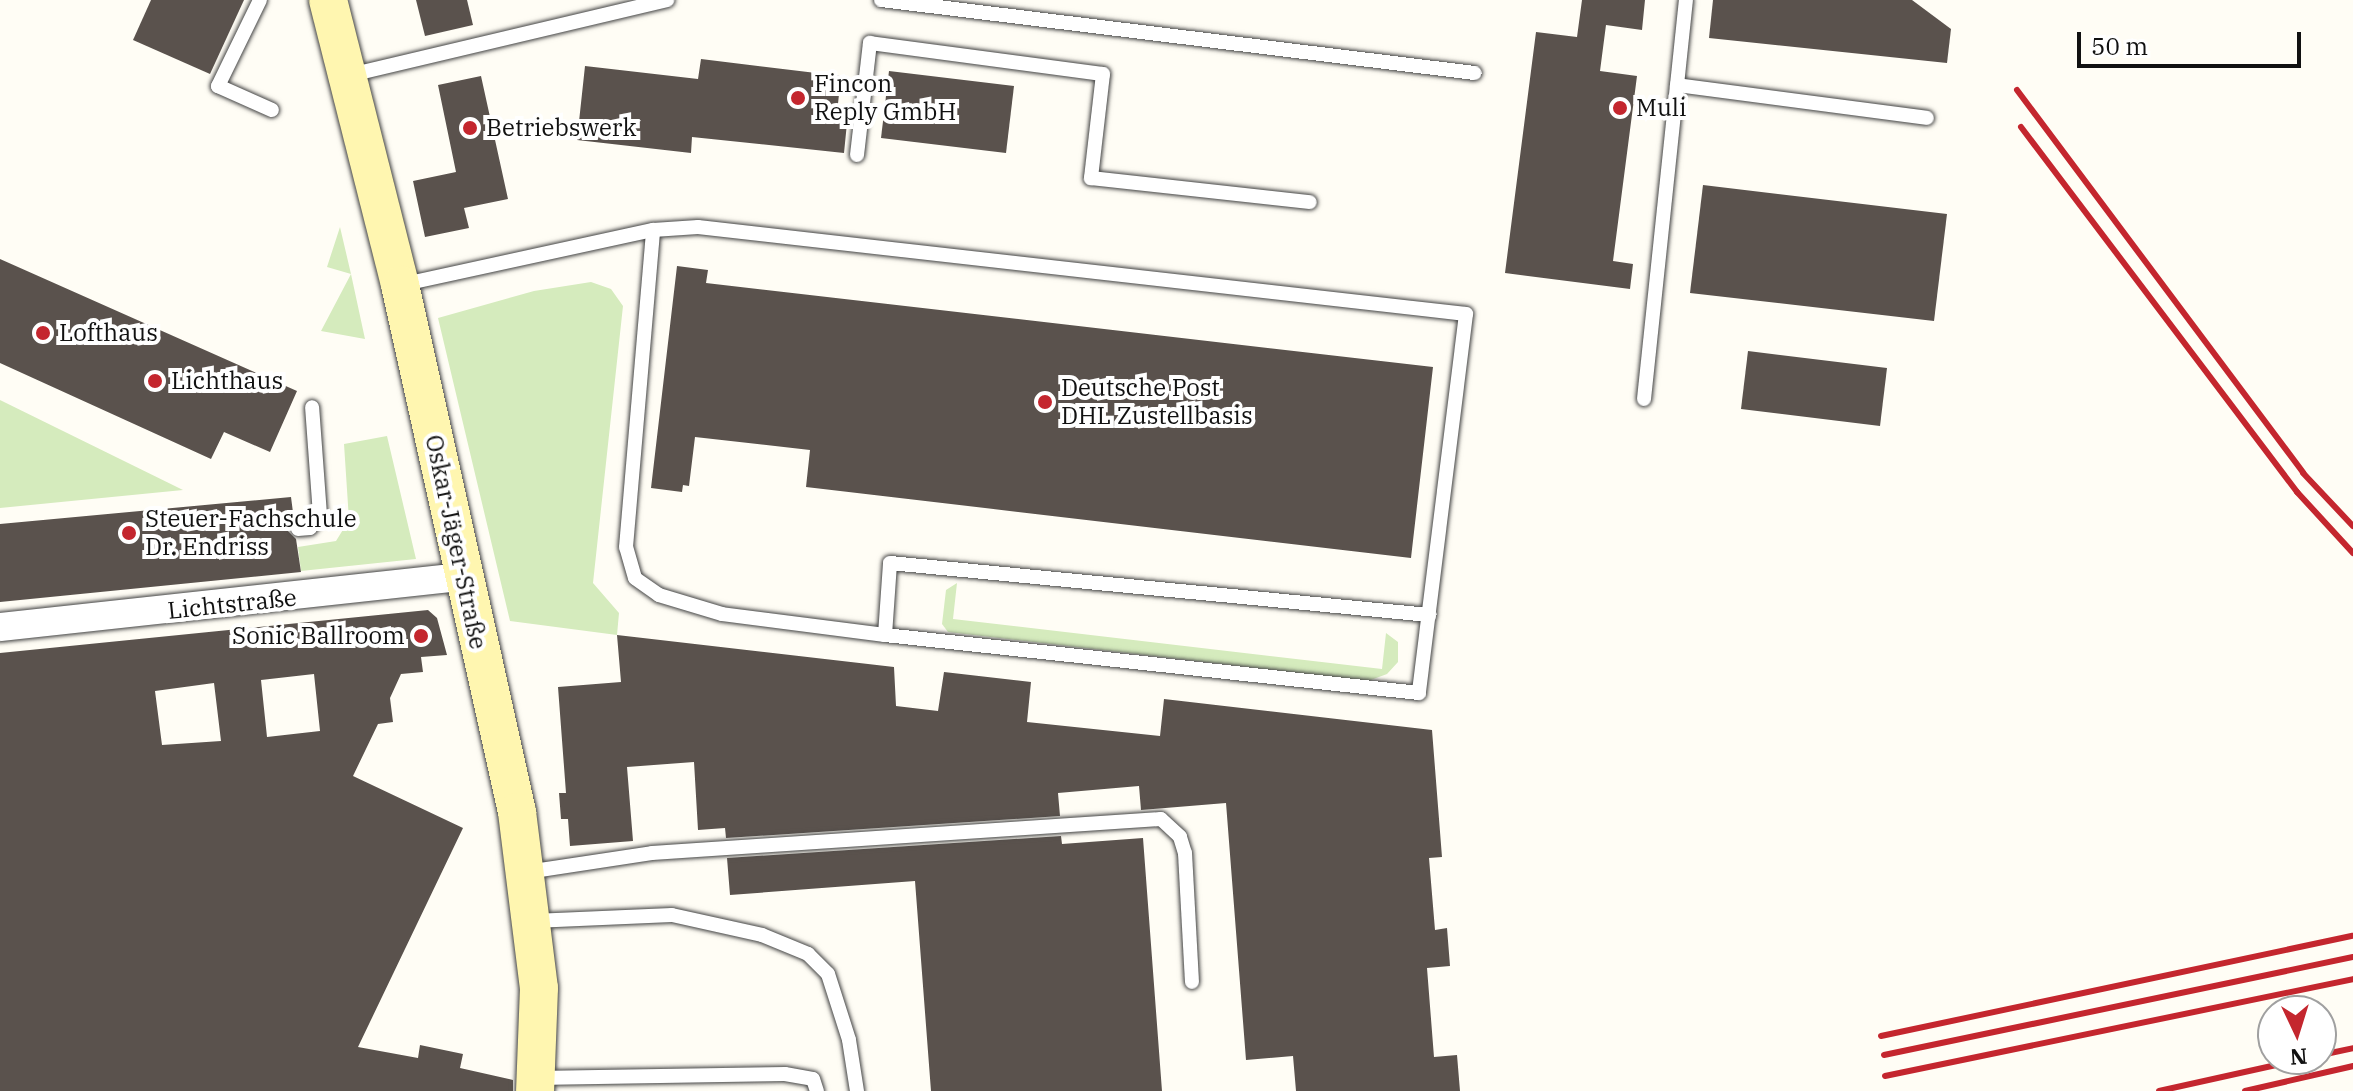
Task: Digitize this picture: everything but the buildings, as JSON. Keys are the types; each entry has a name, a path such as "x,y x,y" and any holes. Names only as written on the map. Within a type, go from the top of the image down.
{"street":[{"name":"Oskar-Jäger-Straße","path":"328,0 400,285 526,872 539,988 536,1085"},
{"name":"Lichtstraße","path":"0,627 463,577"}],"lane":[{"path":"260,0 218,86 272,110"},
{"path":"345,76 667,0"},
{"path":"881,0 1475,73"},
{"path":"1644,399 1686,0"},
{"path":"857,155 870,43 1103,74 1091,178 1310,202"},
{"path":"1677,85 1927,118"},
{"path":"400,285 653,230 698,227 1466,314 1419,693 885,635 722,614 659,595 635,578 626,547 653,230"},
{"path":"298,529 310,528 320,515 312,407"},
{"path":"885,635 890,563 1429,615"},
{"path":"526,872 652,853 1161,819 1180,837 1185,853 1192,982"},
{"path":"533,921 672,915 762,935 808,954 828,974 849,1040 857,1091"},
{"path":"536,1085 785,1074 813,1079 817,1091"}],"green space":[{"path":"340,227 351,274 327,267"},
{"path":"351,274 365,339 321,331"},
{"path":"591,282 611,289 623,306 593,583 619,613 617,635 510,621 438,318 534,291"},
{"path":"0,400 183,490 0,508"},
{"path":"387,436 416,559 301,571 298,547 336,541 349,520 344,444"},
{"path":"957,583 953,619 1382,669 1386,633 1398,642 1398,662 1387,674 1368,681 948,632 942,624 946,590"}],"railway":[{"path":"2017,90 2303,473 2353,526"},
{"path":"2021,127 2297,492 2353,553"},
{"path":"1881,1036 2353,936"},
{"path":"1884,1055 2353,957"},
{"path":"1885,1076 2353,979"},
{"path":"2337,1052 2353,1048"},
{"path":"2245,1091 2353,1066"},
{"path":"2159,1091 2257,1069"}],"place":[{"name":"Fincon Reply GmbH","path":"798,98"},
{"name":"Muli","path":"1620,108"},
{"name":"Betriebswerk","path":"470,128"},
{"name":"Lofthaus","path":"43,333"},
{"name":"Lichthaus","path":"155,381"},
{"name":"Deutsche Post DHL Zustellbasis","path":"1045,402"},
{"name":"Steuer-Fachschule Dr. Endriss","path":"129,533"},
{"name":"Sonic Ballroom","path":"421,636"}]}
